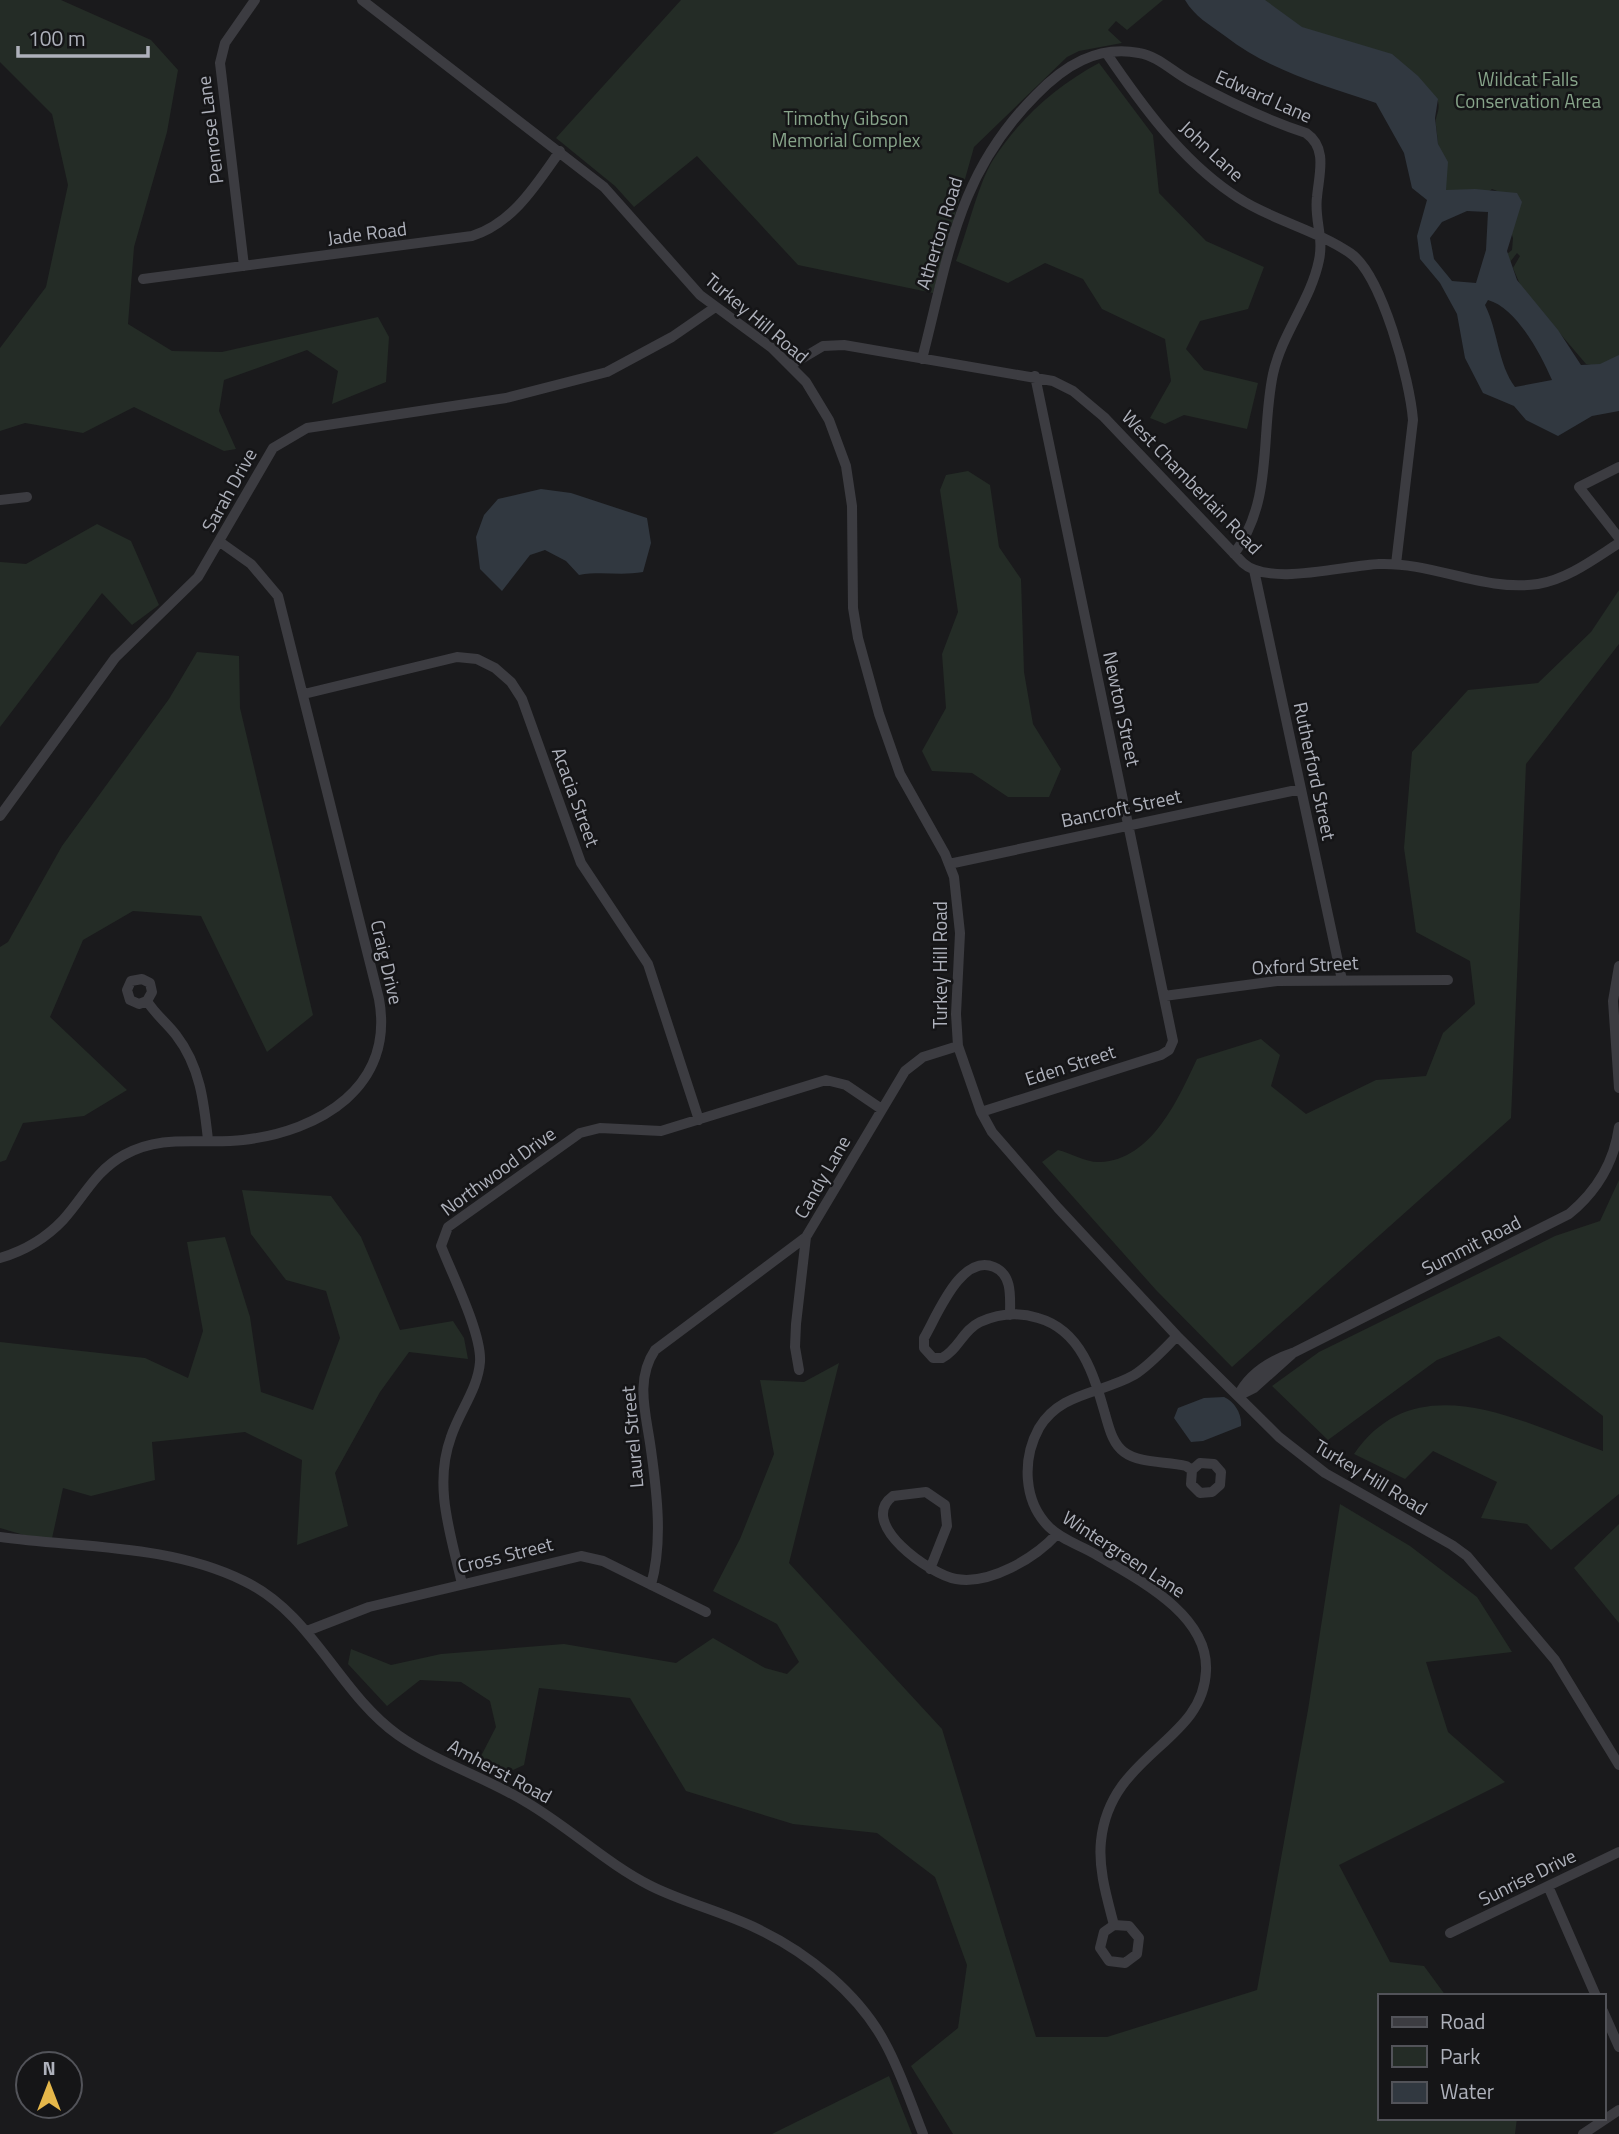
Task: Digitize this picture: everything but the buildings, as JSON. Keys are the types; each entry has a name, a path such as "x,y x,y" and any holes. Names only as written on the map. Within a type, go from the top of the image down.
{"street":[{"name":"Penrose Lane","path":"244,266 220,63 225,43 255,0"},
{"name":"Turkey Hill Road","path":"362,0 604,187 686,281 714,307 791,365 806,382 837,438 850,486 851,587 860,649 900,774 949,864 960,912 956,1014 958,1045 981,1112 992,1132 1177,1336 1279,1437 1316,1468 1467,1556 1555,1660 1619,1765"},
{"name":"Edward Lane","path":"1107,54 1129,52 1151,56 1207,90 1316,140 1321,151 1316,202 1323,237"},
{"name":"John Lane","path":"1107,54 1148,111 1217,183 1250,204 1323,237 1366,267 1410,386 1413,420 1396,564"},
{"name":"Atherton Road","path":"922,359 958,219 982,162 1009,122 1046,84 1075,62 1107,54"},
{"name":"Jade Road","path":"143,279 451,240 492,230 515,210 560,151"},
{"path":"1234,554 1250,530 1263,488 1267,409 1275,365 1319,262 1323,237"},
{"name":"Sarah Drive","path":"0,816 115,658 184,594 220,542 273,449 289,436 307,428 506,398 607,372 663,342 714,307"},
{"name":"West Chamberlain Road","path":"791,365 813,350 834,345 1035,376 1073,391 1097,410 1234,554 1254,570 1285,574 1396,564 1490,585 1520,586 1551,581 1568,574 1619,541"},
{"name":"Newton Street","path":"1035,376 1173,1041 1169,1049"},
{"path":"1619,467 1579,487 1619,541"},
{"path":"0,500 27,497"},
{"name":"Craig Drive","path":"0,1258 32,1246 49,1234 97,1175 125,1154 161,1142 253,1138 329,1114 359,1086 377,1050 382,1019 379,999 278,596 251,564 220,542"},
{"name":"Rutherford Street","path":"1254,570 1342,980"},
{"name":"Acacia Street","path":"304,694 457,657 477,659 495,668 511,682 529,718 581,863 648,964 699,1120"},
{"name":"Bancroft Street","path":"949,864 1128,823 1301,789"},
{"path":"1619,966 1613,1001 1619,1088"},
{"name":"Oxford Street","path":"1164,996 1277,981 1448,980"},
{"path":"147,1001 176,1034 191,1060 203,1098 208,1140"},
{"name":"Candy Lane","path":"799,1370 795,1347 796,1324 806,1237 880,1108 905,1071 923,1057 958,1045"},
{"name":"Eden Street","path":"981,1112 1169,1049"},
{"name":"Northwood Drive","path":"462,1584 441,1484 442,1464 451,1436 476,1381 480,1361 478,1342 441,1246 443,1236 463,1214 580,1133 600,1128 661,1131 826,1080 846,1085 880,1108"},
{"name":"Summit Road","path":"1238,1396 1245,1382 1279,1357 1295,1352 1569,1214 1584,1201 1608,1167 1619,1127"},
{"name":"Laurel Street","path":"651,1585 658,1549 651,1450 643,1399 649,1358 655,1350 806,1237"},
{"path":"1010,1315 1009,1283 1003,1274 990,1266 974,1266 958,1279 924,1338 923,1348 933,1358 942,1358 972,1326 1010,1315 1041,1318 1061,1329 1078,1346 1098,1389 1110,1430 1124,1452 1137,1458 1182,1465 1192,1470"},
{"name":"Wintergreen Lane","path":"1114,1925 1101,1864 1100,1843 1107,1813 1128,1774 1184,1723 1197,1707 1204,1688 1206,1658 1195,1630 1175,1606 1094,1553 1057,1534 1042,1518 1029,1488 1027,1468 1030,1448 1038,1429 1051,1413 1068,1400 1136,1374 1177,1336"},
{"path":"930,1569 947,1526 945,1505 926,1492 893,1496 884,1505 886,1524 905,1549 930,1569 958,1579 982,1578 1035,1554 1057,1534"},
{"name":"Amherst Road","path":"0,1537 125,1549 201,1565 258,1588 307,1631 368,1708 411,1743 530,1804 646,1884 760,1929 819,1968 849,1995 875,2025 894,2061 923,2134"},
{"name":"Cross Street","path":"307,1631 344,1614 580,1556 603,1561 706,1612"},
{"name":"Sunrise Drive","path":"1450,1933 1619,1852"},
{"path":"1548,1886 1595,1994"},
{"path":"1114,1925 1129,1926 1139,1938 1137,1954 1125,1963 1109,1961 1101,1952 1101,1936 1114,1925"},
{"path":"1605,2016 1619,2047"},
{"path":"1583,2134 1604,2120"}],"green space":[{"path":"0,0 61,0 151,40 178,70 167,132 134,247 128,324 172,351 222,352 378,317 389,337 386,382 332,404 338,371 307,350 224,380 219,411 236,449 224,451 134,407 83,433 25,423 0,431 0,348 46,287 68,185 52,114 0,62"},
{"name":"Timothy Gibson Memorial Complex","path":"681,0 1163,0 1127,30 1116,21 1108,30 1122,43 1079,51 1067,57 974,147 933,293 798,265 697,156 634,207 615,186 556,138"},
{"name":"Wildcat Falls Conservation Area","path":"1263,0 1619,0 1619,359 1596,366 1586,364 1522,289 1513,268 1520,256 1517,253 1510,262 1507,254 1512,250 1513,238 1497,191 1447,192 1444,188 1436,122 1439,106 1437,99 1312,36"},
{"path":"1099,63 1153,135 1159,193 1206,241 1264,267 1248,309 1200,321 1186,349 1204,370 1258,383 1247,429 1184,415 1165,424 1150,418 1171,381 1165,339 1102,309 1083,279 1045,263 1008,283 956,261 982,182 1003,145 1027,117 1053,93"},
{"path":"968,471 990,485 999,547 1021,579 1024,672 1033,724 1061,769 1049,797 1008,797 972,773 932,771 922,751 946,708 942,654 958,612 940,490 946,475"},
{"path":"97,524 131,541 159,605 132,625 102,593 0,727 0,562 26,564"},
{"path":"1619,590 1619,644 1526,764 1511,1118 1232,1367 1156,1290 1042,1162 1058,1150 1095,1162 1118,1159 1134,1151 1149,1139 1172,1109 1197,1059 1261,1039 1280,1055 1271,1086 1306,1114 1376,1080 1426,1076 1443,1033 1475,1004 1470,961 1416,932 1404,848 1412,752 1468,690 1538,683 1591,632"},
{"path":"197,652 239,656 240,708 313,1015 267,1052 201,916 133,911 83,940 50,1017 127,1090 84,1116 23,1123 6,1160 0,1162 0,947 8,942 62,846 169,699"},
{"path":"1619,1180 1619,1494 1551,1550 1527,1524 1481,1518 1497,1482 1433,1451 1405,1479 1354,1454 1380,1426 1408,1411 1439,1405 1506,1415 1603,1451 1603,1416 1499,1336 1437,1360 1328,1440 1272,1386 1319,1352 1555,1236 1600,1221"},
{"path":"242,1190 331,1196 361,1237 400,1330 453,1321 464,1338 468,1359 409,1352 380,1392 335,1473 348,1526 297,1545 302,1460 245,1432 152,1442 155,1480 91,1496 63,1488 51,1543 0,1528 0,1342 145,1358 188,1378 203,1331 187,1242 225,1237 250,1317 261,1392 313,1410 340,1338 326,1291 286,1280 251,1234"},
{"path":"839,1363 789,1563 942,1729 1036,2037 1107,2037 1257,1990 1308,1710 1340,1504 1410,1546 1477,1597 1512,1652 1426,1662 1448,1732 1505,1782 1339,1865 1390,1962 1424,1966 1445,1994 1378,1994 1378,2120 1517,2120 1515,2134 953,2134 911,2066 958,2028 967,1965 935,1877 877,1833 793,1824 686,1791 630,1698 539,1688 524,1765 504,1774 479,1760 496,1727 490,1701 461,1682 420,1680 387,1706 348,1664 351,1649 391,1665 441,1654 564,1644 676,1663 713,1638 765,1668 787,1674 799,1662 777,1624 713,1591 740,1539 774,1454 760,1380 804,1382"},
{"path":"1619,1524 1619,1623 1574,1568"},
{"path":"889,2076 912,2134 772,2134"}],"water":[{"path":"1185,0 1265,0 1302,27 1392,54 1418,76 1438,99 1435,118 1438,144 1448,162 1446,190 1475,189 1517,193 1522,202 1507,251 1517,280 1558,330 1581,365 1600,364 1619,355 1619,411 1592,416 1558,436 1526,420 1514,406 1483,393 1465,358 1457,314 1440,283 1420,259 1417,236 1427,200 1412,188 1404,153 1376,103 1297,76 1261,59 1208,24","holes":["1467,211 1488,212 1486,250 1476,283 1452,281 1434,259 1430,238 1442,222","1488,300 1509,312 1518,322 1535,346 1552,380 1515,387 1505,368 1485,305"]},
{"path":"541,489 571,493 647,518 651,543 643,572 579,575 566,561 545,550 530,555 502,591 480,569 476,537 484,515 498,499"},
{"path":"1224,1397 1237,1409 1241,1426 1203,1441 1191,1442 1174,1418 1178,1408 1204,1398"}]}
